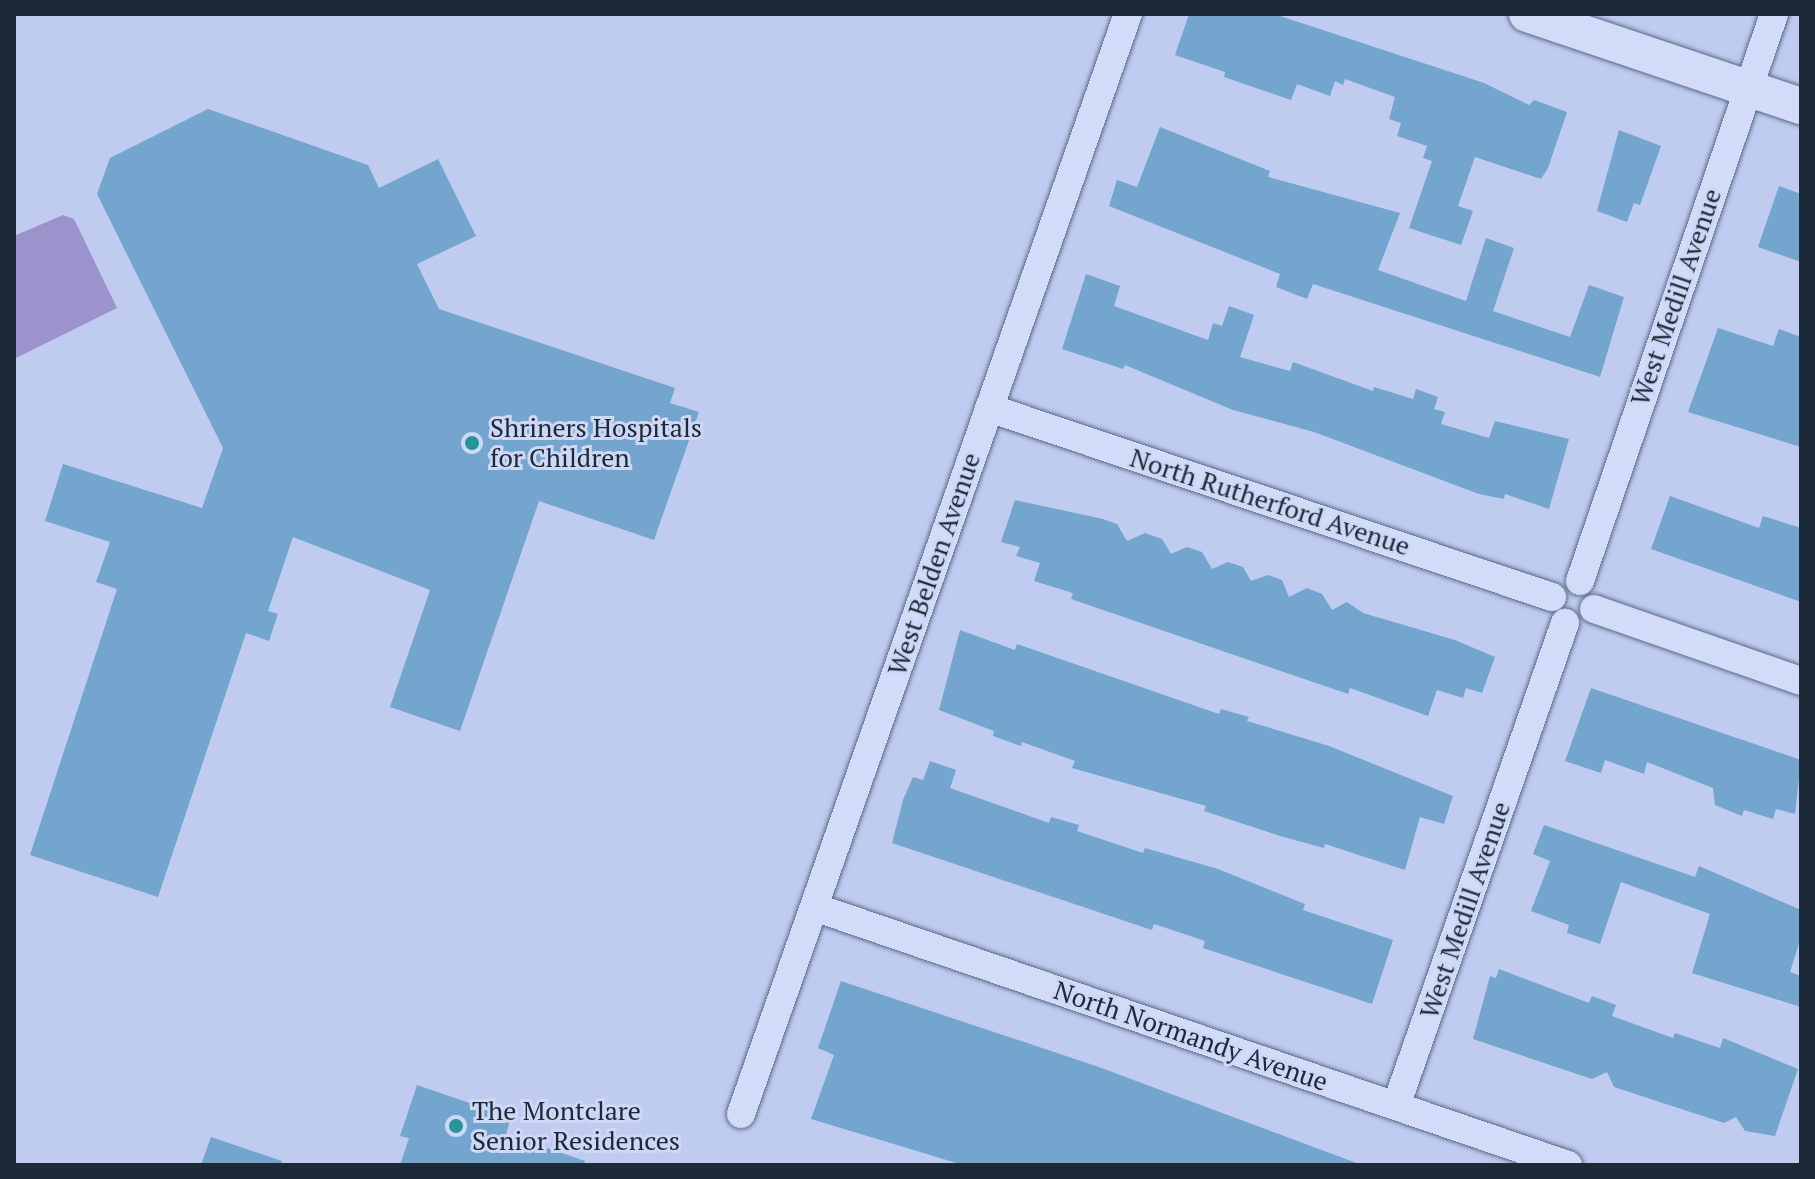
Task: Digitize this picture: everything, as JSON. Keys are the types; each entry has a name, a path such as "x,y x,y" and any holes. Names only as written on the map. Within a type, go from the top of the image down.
{"street":[{"name":"West Belden Avenue","path":"741,1114 1128,14"},
{"path":"1527,14 1801,106"},
{"name":"West Medill Avenue","path":"1580,581 1774,14"},
{"name":"North Rutherford Avenue","path":"989,408 1552,597"},
{"path":"1580,581 1594,594 1594,609 1579,623 1565,623 1552,609 1552,597 1559,584 1580,581"},
{"path":"1594,609 1801,681"},
{"name":"West Medill Avenue","path":"1396,1106 1565,623"},
{"name":"North Normandy Avenue","path":"814,907 1568,1165"}],"shaded area":[{"path":"63,215 74,219 117,308 14,359 14,236"}],"building":[{"path":"1189,14 1274,14 1484,83 1529,105 1534,100 1567,112 1548,168 1541,179 1475,157 1458,206 1473,211 1461,245 1409,228 1432,161 1423,158 1427,146 1397,136 1401,123 1389,119 1395,97 1345,79 1343,85 1335,81 1330,96 1297,84 1291,100 1224,77 1225,72 1175,55"},
{"path":"208,109 368,165 379,188 438,159 476,236 417,264 439,309 675,388 670,403 699,412 654,540 539,501 460,731 390,707 430,590 293,537 268,611 278,614 269,641 246,633 158,897 30,855 117,589 96,582 110,542 45,521 63,464 202,508 223,448 97,194 110,158"},
{"path":"1160,127 1270,171 1268,177 1400,213 1378,270 1466,301 1486,238 1514,248 1493,311 1570,337 1589,285 1624,297 1600,377 1313,284 1307,299 1276,287 1280,274 1109,206 1117,180 1137,187"},
{"path":"1619,130 1661,146 1640,205 1634,203 1627,222 1597,211"},
{"path":"1779,186 1801,194 1801,262 1758,247"},
{"path":"1086,274 1120,286 1114,306 1208,340 1213,323 1222,326 1229,306 1254,315 1240,357 1290,371 1293,362 1373,391 1374,387 1413,399 1416,389 1438,397 1434,409 1445,412 1441,424 1489,438 1495,421 1569,439 1549,509 1505,494 1504,499 1479,494 1314,432 1233,410 1125,365 1123,369 1062,349"},
{"path":"1718,328 1773,346 1779,329 1801,337 1801,447 1688,412"},
{"path":"1670,496 1759,528 1763,516 1801,528 1801,602 1651,549"},
{"path":"1015,500 1117,524 1127,541 1145,533 1162,539 1171,554 1187,547 1202,552 1212,569 1228,562 1243,567 1251,581 1268,575 1282,580 1289,597 1307,588 1322,594 1332,610 1347,602 1363,613 1455,640 1495,657 1482,693 1466,688 1463,698 1437,690 1428,716 1350,688 1348,694 1071,599 1073,593 1034,581 1040,563 1016,556 1020,547 1001,542"},
{"path":"960,630 1015,650 1017,644 1219,714 1221,709 1249,717 1247,721 1329,746 1453,796 1444,824 1420,817 1405,870 1325,844 1324,848 1280,836 1204,811 1206,806 1072,768 1075,761 1022,742 1021,746 993,736 994,731 939,710"},
{"path":"1591,688 1801,760 1795,814 1776,809 1773,819 1744,810 1742,816 1715,805 1713,788 1647,762 1644,774 1605,760 1601,773 1565,761"},
{"path":"930,761 956,770 950,788 1049,823 1051,817 1079,825 1077,831 1143,853 1145,848 1218,869 1305,904 1303,910 1393,940 1372,1004 1203,948 1205,941 1154,924 1152,930 892,843 903,800 913,777 923,780"},
{"path":"1544,825 1695,877 1699,866 1801,910 1801,937 1790,972 1801,976 1801,1007 1692,973 1710,914 1621,882 1600,944 1567,933 1569,925 1531,911 1550,861 1533,854"},
{"path":"1499,969 1589,1003 1592,996 1616,1005 1612,1016 1673,1038 1675,1033 1720,1048 1723,1038 1798,1069 1775,1136 1745,1131 1736,1117 1724,1123 1614,1087 1607,1072 1592,1079 1473,1039 1490,976 1496,978"},
{"path":"841,981 1096,1066 1362,1165 963,1165 811,1119 834,1055 818,1048"},
{"name":"The Montclare Senior Residences","path":"417,1085 511,1117 506,1134 585,1161 584,1165 400,1165 409,1138 400,1136"},
{"path":"211,1137 282,1161 281,1165 201,1165"}],"place":[{"name":"Shriners Hospitals for Children","path":"472,443"},
{"name":"The Montclare Senior Residences","path":"456,1126"}]}
